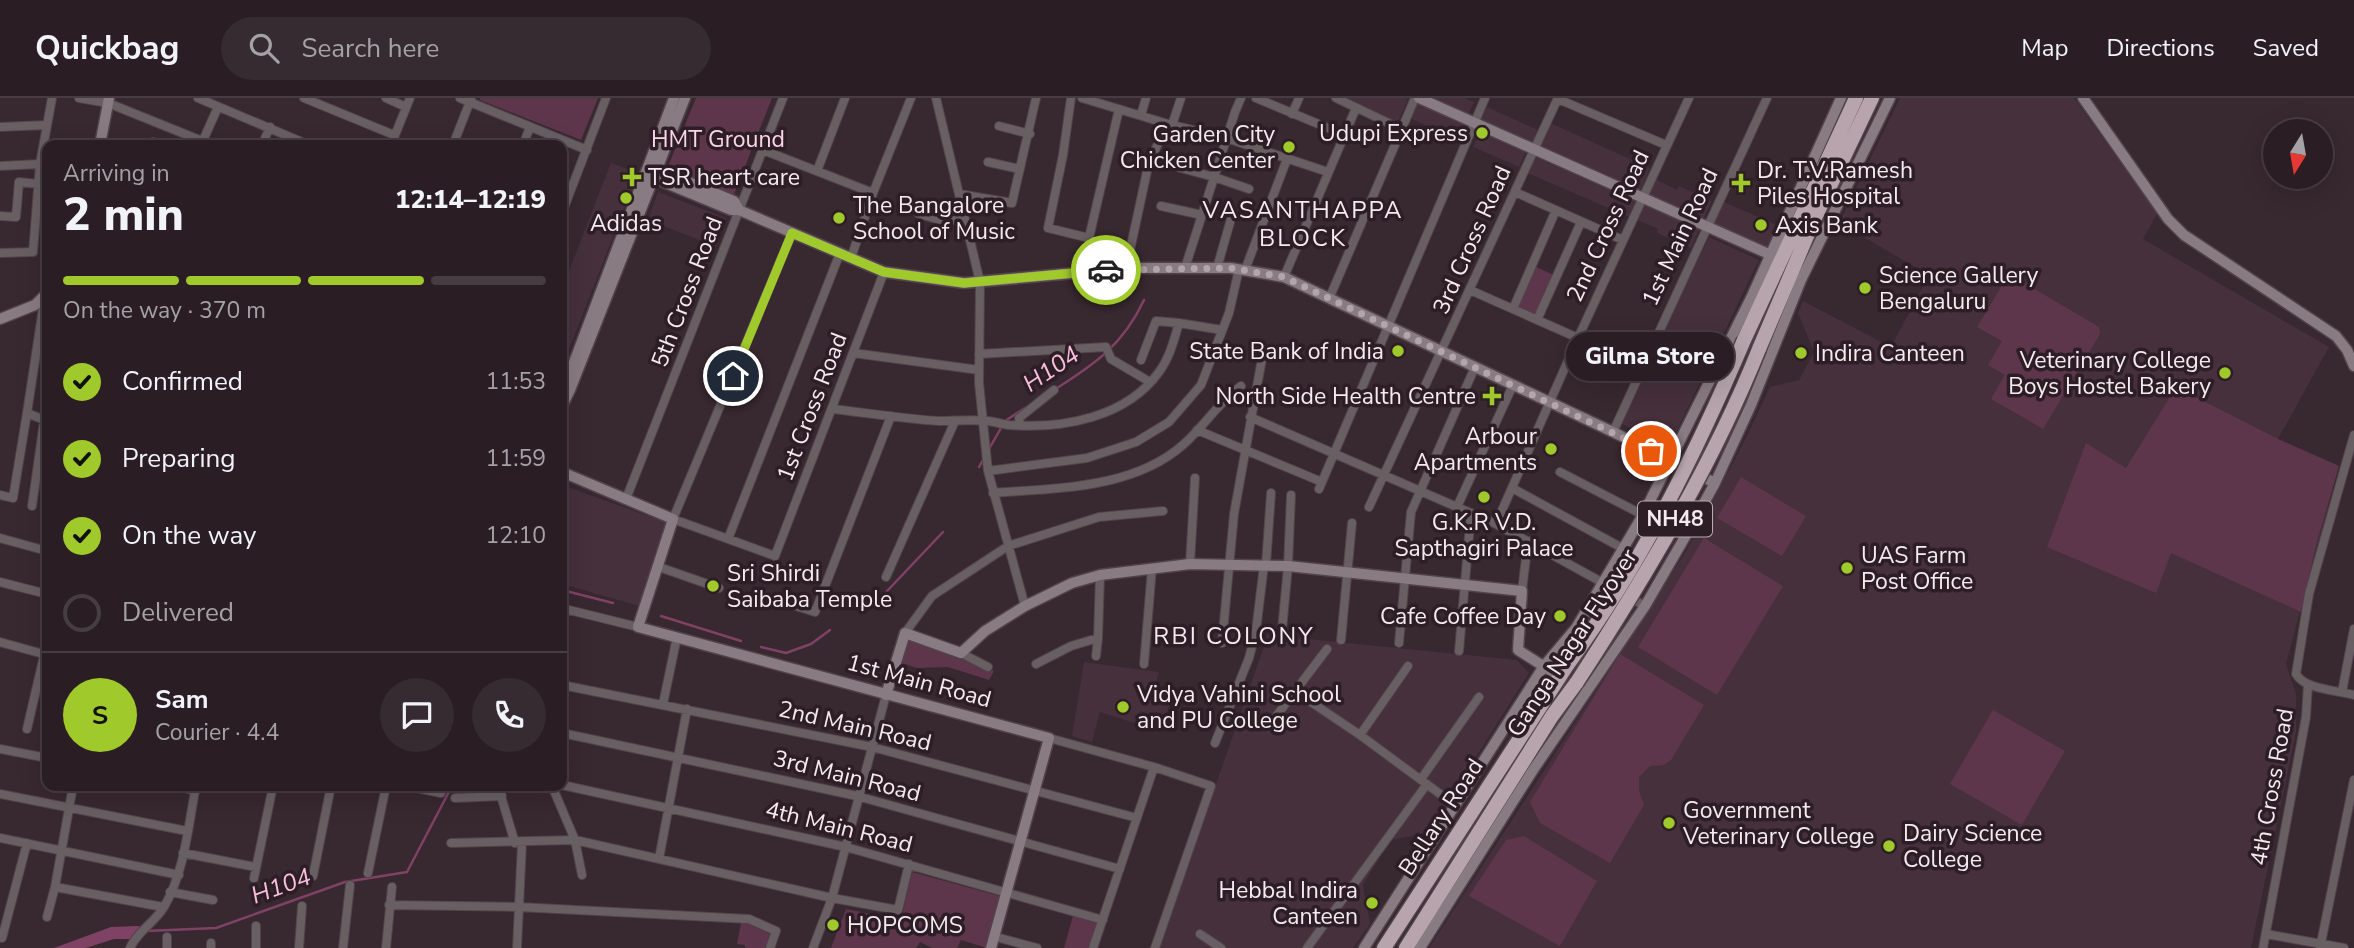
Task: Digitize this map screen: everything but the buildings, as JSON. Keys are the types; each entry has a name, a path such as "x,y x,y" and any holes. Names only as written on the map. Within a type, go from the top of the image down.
{"highway":[{"name":"NH48","path":"1796,277 1807,219 1856,98"},
{"name":"NH48","path":"1774,260 1807,219 1872,98"},
{"name":"Ganga Nagar Flyover","path":"1559,676 1609,605 1706,430 1774,260"},
{"name":"Ganga Nagar Flyover","path":"1523,774 1552,716 1577,682 1663,542 1740,396 1759,349 1796,277"},
{"name":"Bellary Road","path":"1384,948 1559,676"},
{"name":"Bellary Road","path":"1406,948 1523,774"}],"street":[{"path":"44,140 52,98"},
{"path":"79,98 108,100 196,140"},
{"path":"198,98 270,127 291,140"},
{"path":"207,140 227,98"},
{"path":"304,98 394,135"},
{"path":"386,98 408,102 392,140"},
{"path":"460,98 471,100 562,140"},
{"path":"567,200 606,98"},
{"path":"652,172 674,98"},
{"path":"567,383 652,172 685,98"},
{"name":"5th Cross Road","path":"626,499 783,98"},
{"path":"817,171 845,98"},
{"path":"567,474 727,539 911,98"},
{"path":"936,98 979,282 979,370 986,421 987,467 1025,606"},
{"path":"959,194 1012,203 1030,134 1036,98"},
{"path":"1072,98 1048,229 1089,238 1118,108"},
{"path":"1082,98 1170,125 1226,138 1328,172"},
{"path":"1141,115 1146,98"},
{"path":"1126,269 1149,162 1170,125 1181,98"},
{"path":"1185,268 1241,98"},
{"path":"1256,98 1328,128"},
{"path":"1293,114 1299,98"},
{"path":"1336,98 1401,129"},
{"path":"1329,299 1401,129 1417,98 1707,227 1774,260"},
{"path":"1198,430 1321,486 1485,98"},
{"name":"2nd Cross Road","path":"1496,524 1689,98"},
{"name":"1st Main Road","path":"1614,432 1767,98"},
{"path":"1364,948 1544,666 1576,628 1643,516 1669,460 1774,260 1841,98"},
{"path":"1420,948 1523,774 1645,606 1715,483 1765,374 1796,277 1890,98"},
{"path":"2083,98 2163,212 2184,235 2336,336 2351,349 2354,366"},
{"path":"1558,99 1666,145"},
{"name":"3rd Cross Road","path":"1370,508 1558,99"},
{"path":"101,140 108,100"},
{"path":"455,140 471,100"},
{"path":"1284,277 1356,108"},
{"path":"0,127 47,125"},
{"path":"999,126 1030,134"},
{"path":"264,140 270,127"},
{"path":"525,140 530,127"},
{"path":"567,142 587,150"},
{"path":"763,150 873,193"},
{"path":"42,153 42,177"},
{"path":"987,467 1087,458 1136,442 1169,422 1201,385 1229,313 1242,270 1287,159"},
{"path":"988,162 1020,169"},
{"path":"0,166 40,164"},
{"path":"1166,164 1249,189"},
{"path":"652,172 730,210 739,211 884,272 964,283 1144,268 1217,268 1284,277 1614,432 1715,483"},
{"path":"0,216 16,217 19,182 42,184"},
{"path":"0,253 33,252 42,191"},
{"path":"1515,192 1623,240"},
{"path":"1161,206 1202,215"},
{"path":"1513,309 1556,210"},
{"path":"1217,268 1233,212"},
{"path":"919,215 940,220 965,220"},
{"path":"1537,320 1581,222"},
{"path":"567,611 638,627 674,519 792,233"},
{"name":"1st Cross Road","path":"727,539 775,556 884,272"},
{"path":"1470,290 1578,338"},
{"path":"0,320 35,305 42,298"},
{"path":"0,495 13,498 42,319"},
{"path":"1141,360 1156,321 1222,330"},
{"path":"833,409 1018,425 1085,419 1116,409 1136,396 1150,382 1171,351 1179,323"},
{"path":"979,354 1106,351 1111,359 1150,382"},
{"path":"853,353 979,370"},
{"path":"1222,643 1234,514 1263,353"},
{"path":"1399,643 1410,512 1475,367"},
{"path":"1457,507 1513,385"},
{"path":"993,493 1118,478 1146,468 1183,445 1228,395 1241,386"},
{"path":"1018,425 1019,418 1054,390"},
{"path":"27,413 42,419"},
{"path":"765,596 815,612 891,416"},
{"path":"1250,417 1496,524 1645,606"},
{"path":"886,577 955,421"},
{"name":"4th Cross Road","path":"2263,948 2306,717 2308,684 2299,680 2296,674 2309,594 2354,435"},
{"path":"32,506 42,445"},
{"path":"1560,471 1643,516"},
{"path":"1190,564 1195,478"},
{"path":"1512,488 1624,549"},
{"path":"1216,743 1249,658 1256,631 1271,493"},
{"path":"1282,630 1289,566 1291,495"},
{"path":"813,948 832,898 857,796 905,633 932,596 1008,546 1099,517 1163,511"},
{"path":"1459,651 1471,513"},
{"path":"1342,640 1352,523"},
{"path":"0,538 42,550"},
{"path":"1528,541 1518,650 1559,676"},
{"path":"961,653 985,631 1025,606 1072,583 1100,575 1152,568 1190,564 1289,566 1522,591"},
{"path":"659,567 719,588"},
{"path":"1143,664 1152,568"},
{"path":"1096,656 1100,575"},
{"path":"0,582 42,593"},
{"name":"1st Main Road","path":"638,627 1154,767 1211,786 1155,948"},
{"path":"2342,692 2354,629"},
{"path":"905,633 961,653 988,667"},
{"path":"663,704 677,637"},
{"path":"1036,664 1071,646 1098,638"},
{"path":"0,642 42,654"},
{"path":"1268,727 1327,649"},
{"path":"1360,735 1408,666"},
{"path":"27,729 42,671"},
{"path":"2308,684 2354,695"},
{"name":"2nd Main Road","path":"567,686 872,747 1137,818"},
{"path":"1296,692 1455,805"},
{"path":"1307,948 1424,781 1479,697"},
{"path":"659,859 687,709"},
{"name":"3rd Main Road","path":"567,734 857,796 1119,869"},
{"path":"992,948 1049,738"},
{"path":"0,749 42,757"},
{"path":"1093,948 1154,767"},
{"path":"2320,946 2354,780"},
{"name":"4th Main Road","path":"567,786 669,806 846,847 1103,920"},
{"path":"47,918 72,791"},
{"path":"130,948 134,937 143,931 163,907 179,875 195,791"},
{"path":"254,878 272,791"},
{"path":"313,876 330,791"},
{"path":"368,873 385,791"},
{"path":"431,791 441,793"},
{"path":"500,791 519,843 517,948"},
{"path":"554,791 575,840 582,875"},
{"path":"0,794 187,831"},
{"path":"455,798 502,796"},
{"path":"0,838 179,875"},
{"path":"451,844 575,840 832,898 898,910 909,864"},
{"path":"2,938 27,843"},
{"path":"183,853 256,867"},
{"path":"343,948 349,885"},
{"path":"55,887 163,907"},
{"path":"386,948 391,887"},
{"path":"170,892 213,900"},
{"path":"389,905 519,907 749,919 776,932 770,948"},
{"path":"299,948 302,906"},
{"path":"256,926 256,948"},
{"path":"1200,934 1221,948"},
{"path":"2266,934 2320,946 2344,948"},
{"path":"167,937 167,948"},
{"path":"996,937 1037,948"}],"shaded area":[{"path":"1342,98 1406,98 1408,99 1397,124"},
{"path":"1432,98 1465,98 1474,102 1468,114"},
{"path":"1900,98 2074,98 2157,214 2143,239 2329,347 2278,439 2339,466 2286,664 2296,694 2296,732 2251,948 1429,948 1685,553 1770,387 1799,380 1814,352 1798,313 1803,301 1891,347 1929,275 1839,223"},
{"path":"1418,102 1468,124 1461,141 1410,118"},
{"path":"1487,107 1538,130 1533,143 1481,120"},
{"path":"1548,122 1650,168 1640,191 1537,145"},
{"path":"1480,131 1526,151 1519,167 1473,147"},
{"path":"1532,156 1636,202 1629,217 1525,172"},
{"path":"611,163 638,173 567,354 567,276"},
{"path":"1655,179 1677,190 1679,186 1712,201 1703,220 1648,195"},
{"path":"658,192 726,218 715,246 648,220"},
{"path":"1722,201 1777,225 1767,248 1712,224"},
{"path":"1644,205 1699,230 1691,248 1657,233 1658,229 1637,220"},
{"path":"1709,237 1759,260 1669,447 1620,423"},
{"path":"567,487 668,523 639,606 567,585"},
{"path":"1268,635 1517,660 1529,673 1428,833 1390,840 1363,885 1370,924 1353,948 1159,948"},
{"name":"Vidya Vahini School and PU College","path":"1084,662 1159,672 1152,695 1170,702 1162,732 1100,712 1092,742 1072,736"},
{"path":"111,927 146,927 132,939 114,939 86,948 54,948"}],"green space":[{"path":"480,98 598,98 581,140"},
{"name":"HMT Ground","path":"696,98 772,98 733,197 667,169"},
{"path":"1534,266 1554,275 1536,315 1516,306"},
{"path":"2009,274 2099,327 2100,334 2043,429 1991,399 2005,375 1988,365 2002,341 1977,327"},
{"path":"2176,387 2278,439 2339,466 2316,545 2301,612 2171,553 2156,593 2047,547 2086,443 2126,468"},
{"path":"1741,477 1806,516 1782,556 1717,518"},
{"path":"1704,538 1783,586 1717,695 1638,647"},
{"path":"909,638 994,671 989,680 948,667 917,668 902,663"},
{"path":"1620,654 1704,705 1671,760 1664,765 1650,766 1639,777 1639,791 1644,805 1610,863 1540,823 1530,802"},
{"path":"1993,710 2065,751 2022,825 1950,784"},
{"path":"1524,836 1597,881 1560,946 1469,896 1506,840"},
{"path":"912,872 1003,897 987,948 961,940 957,948 932,948 920,942 916,948 831,948 846,909 901,920"},
{"path":"1073,916 1099,924 1090,948 1064,948"},
{"path":"741,923 748,923 770,934 765,948 745,948 745,945 737,944"}],"waterway":[{"name":"H104","path":"1054,390 1106,352 1127,329 1144,300"},
{"name":"H104","path":"989,449 1005,421 1025,408"},
{"name":"H104","path":"979,467 984,458"},
{"name":"H104","path":"871,608 943,532"},
{"name":"H104","path":"567,591 613,603"},
{"name":"H104","path":"661,616 741,641"},
{"name":"H104","path":"761,647 786,653 811,644 830,630"},
{"name":"H104","path":"146,931 216,928 345,882 407,872 449,791"}],"way so far":[{"path":"1106,270 1231,268 1284,277 1651,451"}],"place":[{"name":"Udupi Express","path":"1482,133"},
{"name":"Garden City Chicken Center","path":"1289,147"},
{"name":"TSR heart care","path":"632,177"},
{"name":"Dr. T.V.Ramesh Piles Hospital","path":"1741,183"},
{"name":"Adidas","path":"626,198"},
{"name":"The Bangalore School of Music","path":"839,218"},
{"name":"Axis Bank","path":"1761,225"},
{"name":"Science Gallery Bengaluru","path":"1865,288"},
{"name":"State Bank of India","path":"1398,351"},
{"name":"Indira Canteen","path":"1801,353"},
{"name":"Veterinary College Boys Hostel Bakery","path":"2225,373"},
{"name":"North Side Health Centre","path":"1492,396"},
{"name":"Arbour Apartments","path":"1551,449"},
{"name":"Gilma Store","path":"1651,451"},
{"name":"G.K.R V.D. Sapthagiri Palace","path":"1484,497"},
{"name":"UAS Farm Post Office","path":"1847,568"},
{"name":"Sri Shirdi Saibaba Temple","path":"713,586"},
{"name":"Cafe Coffee Day","path":"1560,616"},
{"name":"Vidya Vahini School and PU College","path":"1123,707"},
{"name":"Government Veterinary College","path":"1669,823"},
{"name":"Dairy Science College","path":"1889,846"},
{"name":"Hebbal Indira Canteen","path":"1372,903"},
{"name":"HOPCOMS","path":"833,925"}],"district":[{"name":"VASANTHAPPA BLOCK","path":"1303,224"},
{"name":"RBI COLONY","path":"1234,636"}],"route":[{"path":"733,376 792,233 884,272 964,283 1106,270"}]}
